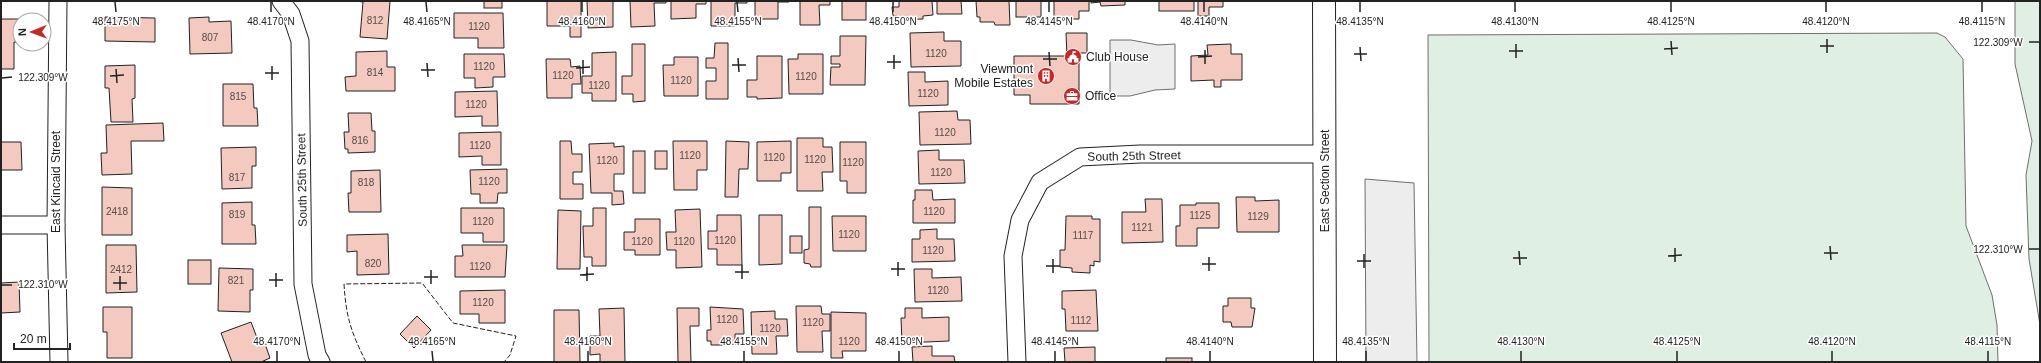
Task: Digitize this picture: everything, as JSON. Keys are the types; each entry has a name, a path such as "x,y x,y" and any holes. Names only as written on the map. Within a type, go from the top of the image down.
{"street":[{"name":"East Kincaid Street","path":"58,1 56,225 59,362"},
{"name":"South 25th Street","path":"281,1 291,14 300,41 303,284 316,355 321,362"},
{"name":"East Section Street","path":"1324,1 1325,362"},
{"name":"South 25th Street","path":"1017,362 1013,256 1020,220 1040,182 1080,157 1140,154 1325,154"},
{"path":"1,225 56,225"}],"green space":[{"path":"2015,1 2040,1 2040,325 2029,259 2026,175 2032,141 2015,64"},
{"path":"1937,33 1945,37 1963,59 1966,226 1992,295 1997,325 1998,362 1429,362 1428,35"}],"shaded area":[{"path":"1110,40 1131,40 1158,45 1175,44 1175,89 1155,90 1130,96 1110,96"},
{"path":"1365,179 1414,183 1417,362 1366,362"}],"building":[{"path":"356,1 390,1 387,39 360,37 363,2"},
{"path":"484,1 502,1 502,8 484,8"},
{"path":"547,1 581,1 581,37 570,37 570,26 547,26"},
{"path":"587,1 613,1 613,27 588,28"},
{"path":"630,1 666,1 666,3 654,3 655,26 631,27"},
{"path":"671,1 706,1 706,4 696,4 696,18 671,19"},
{"path":"711,1 747,1 747,3 735,3 735,26 711,26"},
{"path":"755,1 789,2 778,2 778,19 755,19"},
{"path":"800,1 830,1 830,5 819,5 820,25 800,25"},
{"path":"842,1 866,1 866,20 842,20"},
{"path":"899,1 932,1 933,15 923,16 923,19 897,20 897,16 893,16 892,7 899,7"},
{"path":"937,1 961,1 962,14 937,14"},
{"path":"976,1 1009,1 1010,25 995,25 994,22 980,22 980,17 977,17"},
{"path":"1016,1 1041,1 1041,17 1016,17"},
{"path":"1054,1 1089,1 1089,11 1079,11 1079,19 1054,19"},
{"path":"1091,1 1125,1 1125,5 1101,6 1100,2 1091,3"},
{"path":"1159,1 1194,1 1194,11 1159,11"},
{"path":"1198,1 1223,1 1223,7 1209,7 1209,16 1198,16"},
{"path":"454,13 503,13 504,48 478,48 478,38 454,38"},
{"path":"105,17 155,18 155,42 105,41"},
{"path":"209,17 209,22 231,21 232,53 190,54 189,18"},
{"path":"1,19 12,19 12,52 14,52 14,69 1,69"},
{"path":"944,32 944,41 961,41 961,66 911,67 910,33"},
{"name":"Viewmont Mobile Estates","path":"1066,33 1087,33 1087,53 1079,53 1079,104 1030,104 1030,95 1014,95 1014,56 1067,56"},
{"path":"840,36 866,36 865,85 830,85 831,67 840,67 840,64 831,64 831,56 840,56"},
{"path":"715,43 728,43 728,99 706,99 706,81 716,81 716,68 706,68 706,58 714,58"},
{"path":"632,44 645,44 645,101 633,102 633,94 622,94 622,76 632,76"},
{"path":"1231,44 1231,54 1242,54 1242,80 1221,80 1221,87 1214,87 1214,80 1191,81 1191,56 1208,55 1207,45"},
{"path":"387,51 387,67 395,67 395,91 346,91 345,77 356,76 356,52"},
{"path":"616,52 616,101 592,101 592,93 582,93 582,76 592,76 592,53"},
{"path":"464,54 504,54 505,77 493,77 493,87 475,88 475,78 464,78"},
{"path":"798,54 823,54 823,94 789,94 788,59 798,59"},
{"path":"757,56 782,56 782,98 757,99 757,97 747,97 747,80 757,80"},
{"path":"674,57 698,57 698,96 664,96 663,65 674,65"},
{"path":"546,59 570,59 571,67 580,66 581,84 572,84 572,98 547,98"},
{"path":"135,65 135,98 132,99 133,122 111,122 109,88 105,88 105,66"},
{"path":"908,72 925,72 925,82 948,81 948,105 909,106"},
{"path":"223,84 253,84 254,108 257,108 258,126 223,126"},
{"path":"497,91 498,126 482,126 482,116 455,117 455,92"},
{"path":"957,111 958,120 970,120 971,144 920,145 919,112"},
{"path":"348,113 371,113 372,131 375,131 375,152 348,153 348,149 345,149 344,132 349,132"},
{"path":"163,123 164,141 131,141 132,174 102,175 101,153 107,153 106,125"},
{"path":"501,132 501,165 482,165 482,156 459,157 459,133"},
{"path":"797,138 823,138 823,147 832,147 833,172 822,172 823,191 797,191"},
{"path":"560,141 571,141 572,154 582,154 582,172 573,172 573,184 583,184 583,199 560,199"},
{"path":"673,141 707,141 707,170 697,170 697,190 674,190"},
{"path":"726,141 749,142 748,169 739,169 738,197 725,197"},
{"path":"791,141 791,173 781,173 781,181 757,181 757,142"},
{"path":"1,142 21,142 22,170 1,170"},
{"path":"840,142 866,142 866,193 847,193 847,181 840,181"},
{"path":"614,143 614,147 624,146 624,174 614,174 614,191 623,191 624,204 612,205 612,193 591,193 589,144"},
{"path":"256,147 256,166 252,166 252,188 222,189 221,148"},
{"path":"939,150 939,160 964,160 965,183 919,184 918,151"},
{"path":"633,151 645,151 645,193 633,193"},
{"path":"655,151 667,151 667,169 655,169"},
{"path":"507,169 507,193 498,193 497,203 480,203 480,194 471,194 470,170"},
{"path":"380,170 381,212 349,212 348,193 351,193 351,171"},
{"path":"102,187 132,188 132,235 102,235"},
{"path":"915,190 932,190 933,200 955,199 955,223 913,223 913,200 915,200"},
{"path":"1236,197 1255,197 1255,201 1279,200 1279,232 1237,232"},
{"path":"1145,199 1162,199 1163,242 1122,243 1122,212 1146,212"},
{"path":"252,202 252,225 255,225 256,244 222,244 222,203"},
{"path":"1196,203 1219,203 1219,228 1197,228 1197,246 1176,246 1176,226 1180,226 1180,205 1196,205"},
{"path":"809,207 821,207 821,267 811,267 810,264 804,263 804,250 809,249"},
{"path":"461,208 504,208 504,242 483,242 483,233 461,233"},
{"path":"593,208 606,208 606,266 592,266 592,257 584,257 583,226 593,226"},
{"path":"700,209 702,267 676,268 676,250 667,250 666,232 676,232 675,210"},
{"path":"558,210 581,211 580,269 557,269"},
{"path":"717,215 741,215 742,265 717,265 717,249 708,249 708,231 717,231"},
{"path":"759,215 782,215 782,264 759,265"},
{"path":"832,216 866,216 866,251 833,251"},
{"path":"1066,216 1092,216 1092,219 1100,219 1100,262 1094,261 1094,266 1090,265 1090,273 1072,272 1072,268 1060,267 1060,250 1065,250"},
{"path":"635,219 660,219 660,255 635,255 635,250 624,250 624,232 635,232"},
{"path":"937,229 937,239 954,239 955,261 912,262 912,239 920,239 920,230"},
{"path":"388,234 389,274 357,275 357,251 347,252 347,235"},
{"path":"790,236 802,236 802,253 790,253"},
{"path":"106,245 136,245 137,292 106,293"},
{"path":"462,245 507,245 505,277 455,277 455,256 463,256"},
{"path":"188,260 211,260 211,284 188,284"},
{"path":"219,268 253,269 253,290 250,290 250,312 218,311"},
{"path":"914,269 932,269 932,278 961,277 962,301 915,302"},
{"path":"19,282 20,312 1,313 1,283"},
{"path":"505,290 505,323 479,323 479,314 460,314 460,291"},
{"path":"1096,290 1098,331 1066,331 1065,309 1062,309 1062,291"},
{"path":"1228,298 1251,298 1251,308 1255,308 1252,327 1232,327 1231,322 1223,322 1223,306 1228,306"},
{"path":"796,306 821,306 822,314 830,314 830,331 822,331 823,352 797,352"},
{"path":"103,307 132,307 132,358 107,358 107,332 103,332"},
{"path":"710,307 743,309 744,334 735,334 735,345 711,345 711,341 707,341 707,330 711,330"},
{"path":"624,308 625,362 600,362 600,354 590,355 590,336 600,336 599,309"},
{"path":"677,308 699,308 699,326 690,326 691,362 678,362"},
{"path":"905,308 922,308 922,318 949,317 949,341 902,343 901,318 905,318"},
{"path":"554,310 579,310 580,362 554,362"},
{"path":"775,311 775,319 787,319 788,336 776,336 777,354 752,354 751,312"},
{"path":"831,312 866,313 866,351 842,351 843,358 831,358"},
{"path":"417,316 431,330 414,348 400,334"},
{"path":"251,322 259,343 264,341 270,358 261,362 232,362 221,333"},
{"path":"932,346 932,356 954,356 955,362 913,362 912,347"},
{"path":"1095,347 1095,362 1065,362 1064,348"},
{"path":"1166,358 1192,358 1192,362 1166,362"}],"fence":[{"path":"366,362 350,324 346,306 344,284 422,283 453,323 516,336 510,355 504,362"}],"place":[{"name":"Club House","path":"1073,57"},
{"name":"Viewmont Mobile Estates","path":"1046,76"},
{"name":"Office","path":"1072,96"}]}
